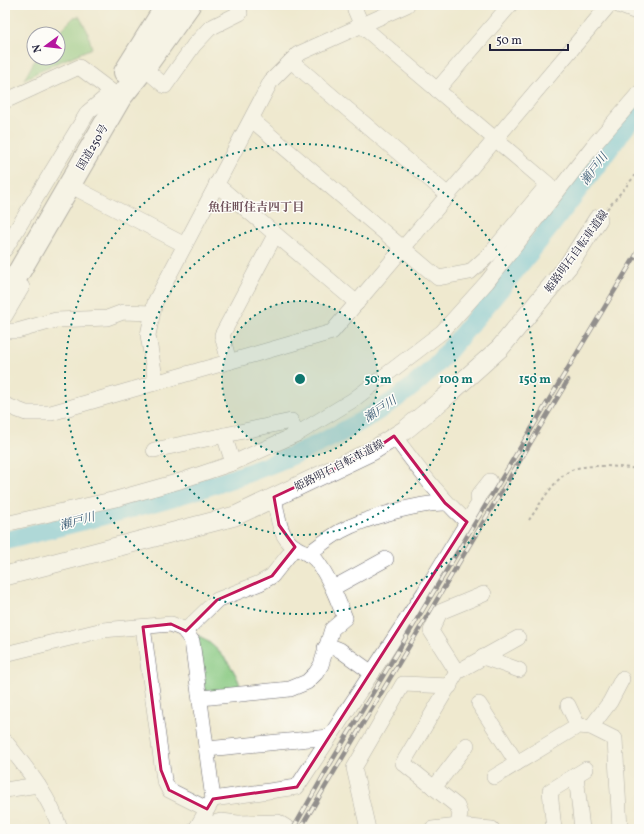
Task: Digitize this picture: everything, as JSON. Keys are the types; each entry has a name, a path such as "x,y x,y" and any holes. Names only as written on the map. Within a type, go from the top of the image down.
{"highway":[{"name":"国道250号","path":"5,296 167,5"},
{"name":"国道250号","path":"5,272 116,95 144,68 189,5"}],"main road":[{"name":"姫路明石自転車道線","path":"5,576 235,516 372,451 442,400 500,348 568,266 598,219"}],"street":[{"path":"144,68 165,86 194,44 210,28 240,13 238,5"},
{"path":"252,120 438,278 470,272 490,254 548,184 362,26 353,5"},
{"path":"156,383 148,335 155,302 271,82 298,54 407,5"},
{"path":"437,90 510,5"},
{"path":"5,406 26,413 51,413 332,332 609,5"},
{"path":"618,5 639,13"},
{"path":"291,61 448,195"},
{"path":"5,101 79,67 116,95"},
{"path":"5,524 116,499 180,481 233,462 297,434 353,400 442,332 487,282 593,146 639,93"},
{"path":"5,316 110,136 116,95"},
{"path":"5,249 88,112 116,95"},
{"path":"216,184 357,303"},
{"path":"79,190 185,245"},
{"path":"229,362 222,335 275,235"},
{"path":"470,272 487,282"},
{"path":"5,331 17,331 56,320 107,318 124,312 152,313"},
{"path":"154,450 291,421 297,434"},
{"path":"224,435 233,462"},
{"path":"394,436 417,469 445,503 467,522"},
{"path":"143,627 164,780 169,790 210,804 297,787 424,593 479,503 478,496 490,481"},
{"path":"201,698 290,689 307,682 316,673 332,629 345,618 334,588 320,566 285,537 279,525 274,497"},
{"path":"186,632 217,600 260,583 272,576 302,551 340,531 402,511 425,505 445,503"},
{"path":"334,588 386,559"},
{"path":"457,672 431,631 440,612 484,594"},
{"path":"5,654 103,630 171,624 186,632 192,641 201,698 207,749 210,804 196,829"},
{"path":"458,827 460,814 457,806 403,763 457,672 518,638"},
{"path":"325,648 335,648 340,650 372,673"},
{"path":"483,657 519,670"},
{"path":"494,777 585,726 610,702 622,678"},
{"path":"368,829 354,768 403,684 450,686"},
{"path":"479,704 517,763"},
{"path":"568,705 585,726 615,739 620,829"},
{"path":"207,749 329,737"},
{"path":"5,741 38,784 53,808 60,829"},
{"path":"434,788 467,745"},
{"path":"554,829 550,791 581,772 582,829"},
{"path":"5,790 38,784"},
{"path":"196,829 221,820 238,823 278,822 289,829"},
{"path":"432,829 458,827 492,829"}],"path":[{"name":"姫路明石自転車道線","path":"598,219 639,171"},
{"path":"529,520 558,482 569,472 586,467 620,466 639,469"}],"highlighted area":[{"path":"394,436 445,503 467,522 297,787 213,799 207,809 169,790 161,770 143,627 171,624 186,631 217,600 272,576 295,547 279,525 274,497 372,451"}],"green space":[{"path":"79,16 87,30 92,48 66,59 65,26 74,17"},
{"path":"32,66 50,66 43,69 24,80"},
{"path":"197,635 211,644 225,658 239,682 241,690 210,694 204,689"}],"waterway":[{"name":"瀬戸川","path":"5,541 162,500 215,484 266,466 316,445 364,420 408,390 437,364 521,264 639,109"}],"railway":[{"path":"293,829 330,764 639,250"},
{"path":"300,829 568,380"}],"district":[{"name":"魚住町住吉四丁目","path":"256,207"}]}
